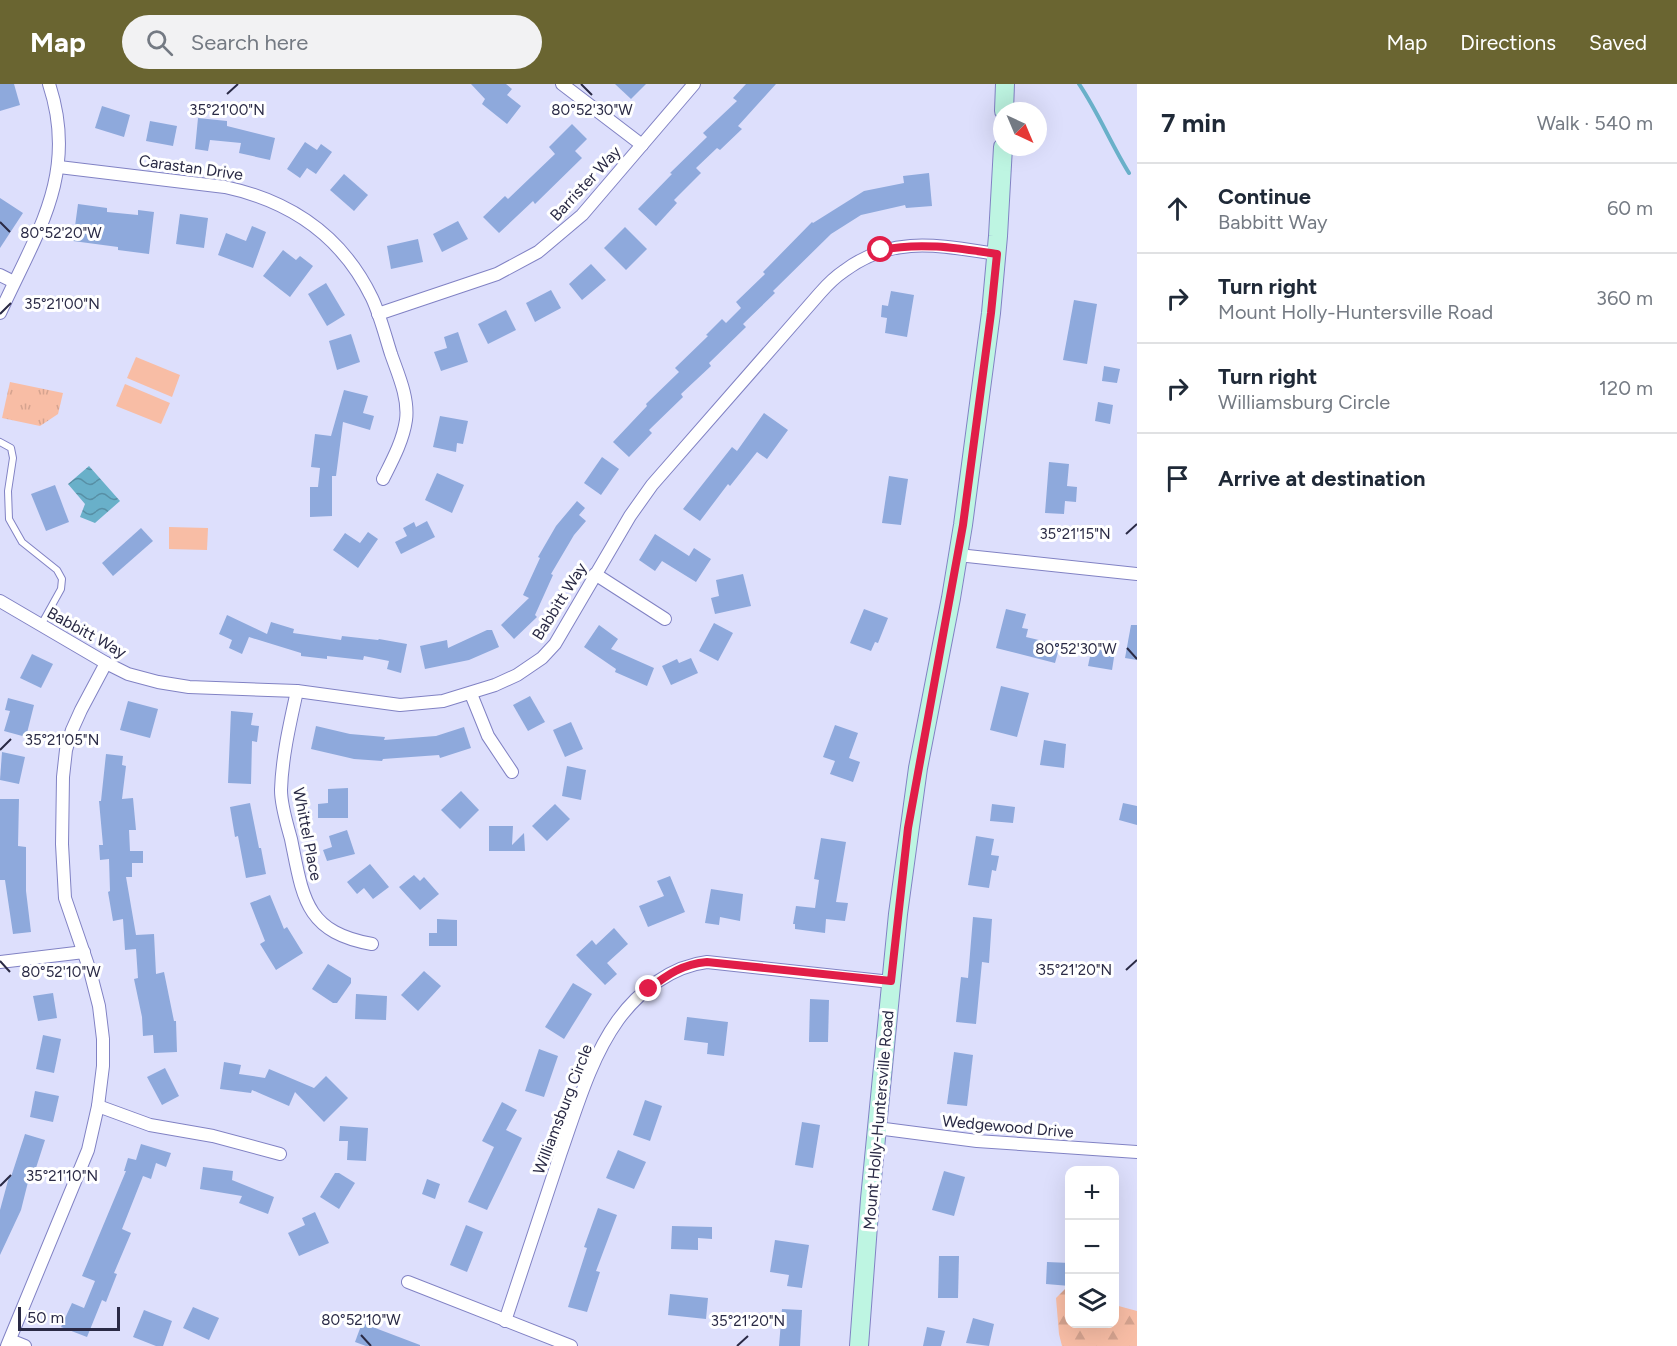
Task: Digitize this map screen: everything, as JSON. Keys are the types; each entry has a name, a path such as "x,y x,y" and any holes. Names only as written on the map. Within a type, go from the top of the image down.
{"main road":[{"path":"1004,102 1005,84"},
{"name":"Mount Holly-Huntersville Road","path":"859,1346 891,981 911,808 958,555 991,313 1002,156"}],"street":[{"path":"0,313 51,204 59,167 59,122 49,84"},
{"path":"562,84 642,145"},
{"name":"Barrister Way","path":"378,314 496,274 538,252 582,215 694,84"},
{"name":"Carastan Drive","path":"59,167 225,187 268,199 302,216 332,241 357,271 372,297 407,407 404,431 383,479"},
{"name":"Babbitt Way","path":"0,601 128,674 172,685 297,691 400,705 433,702 471,694 518,675 542,658 555,644 630,516 652,485 820,293 843,271 881,250 904,245 949,247 997,254"},
{"path":"0,275 14,282"},
{"path":"958,555 1137,574"},
{"path":"595,574 665,619"},
{"path":"25,1346 8,1343 88,1150 98,1106 103,1065 103,1039 95,987 65,898 63,777 66,750 72,730 106,663"},
{"name":"Whittel Place","path":"297,691 283,763 281,792 304,896 315,915 330,930 346,938 372,944"},
{"path":"471,694 488,736 512,772"},
{"path":"0,962 84,952"},
{"name":"Williamsburg Circle","path":"505,1321 569,1130 591,1072 618,1021 649,989 678,969 694,963 707,962 891,981"},
{"path":"98,1106 150,1125 213,1136 280,1154"},
{"name":"Wedgewood Drive","path":"877,1128 977,1141 1137,1152"},
{"path":"408,1282 572,1346"}],"lane":[{"path":"0,442 11,448 13,458 8,491 9,519 22,542 57,570 62,579 61,589 41,625"}],"green space":[{"path":"136,357 180,375 172,397 127,378"},
{"path":"10,382 63,393 58,414 40,426 2,418"},
{"path":"125,384 170,403 161,424 116,406"},
{"path":"169,527 208,528 207,550 169,549"},
{"path":"1065,1289 1065,1328 1119,1328 1119,1306 1137,1311 1137,1346 1062,1346 1056,1298"}],"water":[{"path":"89,466 120,501 95,523 80,517 85,504 68,484"}],"building":[{"path":"0,84 14,84 20,105 0,111"},
{"path":"471,84 506,84 512,89 507,95 521,106 507,124 482,104 485,99"},
{"path":"615,84 646,84 631,99"},
{"path":"746,84 776,84 738,126 742,129 696,168 701,173 674,200 677,203 656,226 638,209 672,174 670,173 707,137 703,133 737,101 733,98"},
{"path":"102,106 130,115 124,137 95,128"},
{"path":"198,118 227,121 227,126 275,138 270,160 239,153 241,143 210,140 208,151 195,149"},
{"path":"150,121 177,126 173,146 146,141"},
{"path":"572,124 587,139 575,151 582,158 535,204 533,201 499,233 483,217 505,196 508,199 555,154 549,147"},
{"path":"305,142 317,150 321,144 332,152 316,174 307,168 300,178 287,169"},
{"path":"929,173 932,206 906,208 905,205 861,215 831,234 743,324 746,327 709,363 711,366 681,394 683,397 649,430 652,433 629,457 613,442 647,406 646,404 679,372 675,368 708,336 706,335 722,319 726,323 741,308 736,302 812,222 864,191 904,183 903,176"},
{"path":"344,174 368,195 354,211 330,190"},
{"path":"0,198 23,213 0,248"},
{"path":"78,204 107,208 107,212 138,215 138,210 154,212 149,254 73,241"},
{"path":"180,214 208,218 204,248 176,244"},
{"path":"458,221 468,239 442,252 433,234"},
{"path":"252,226 266,232 253,268 218,255 226,233 246,241"},
{"path":"625,227 647,249 626,270 604,248"},
{"path":"418,239 423,262 391,269 387,246"},
{"path":"283,250 296,260 300,256 313,266 290,297 263,276"},
{"path":"591,264 606,280 582,300 569,284"},
{"path":"326,283 345,315 327,326 308,294"},
{"path":"551,290 561,308 535,322 526,303"},
{"path":"891,291 914,295 907,337 885,333 887,318 881,317 882,305 888,306"},
{"path":"1074,300 1097,304 1087,364 1063,360"},
{"path":"506,310 516,330 488,344 478,324"},
{"path":"458,332 468,362 441,371 434,352 447,348 444,337"},
{"path":"351,334 360,362 337,370 329,341"},
{"path":"1104,366 1120,369 1117,383 1102,381"},
{"path":"344,390 368,396 363,413 374,416 370,430 343,422 336,476 332,476 332,516 310,517 310,487 318,487 320,468 311,467 315,434 331,436"},
{"path":"1098,402 1113,405 1110,424 1095,421"},
{"path":"764,413 788,430 767,459 757,452 730,486 728,484 700,521 683,509 732,447 737,451"},
{"path":"440,416 468,421 463,444 457,443 456,452 433,447"},
{"path":"602,457 619,469 601,495 584,483"},
{"path":"1049,462 1069,464 1067,486 1077,487 1076,502 1065,501 1064,514 1045,513"},
{"path":"437,473 464,485 452,513 425,500"},
{"path":"889,476 908,479 901,525 882,523"},
{"path":"55,485 69,522 46,531 31,494"},
{"path":"577,501 585,508 579,515 586,521 574,535 551,574 553,575 535,615 537,617 514,639 501,625 529,598 523,595 540,558 538,557 556,526"},
{"path":"427,521 435,537 401,554 395,542 407,536 403,528 414,522 416,527"},
{"path":"141,528 153,541 113,576 102,563"},
{"path":"368,532 378,539 358,568 333,550 345,533 360,543"},
{"path":"655,534 689,556 694,548 711,559 696,582 662,561 655,571 639,560"},
{"path":"743,574 751,606 715,614 711,598 719,596 716,580"},
{"path":"864,609 888,618 878,643 875,642 871,651 850,643"},
{"path":"1006,609 1026,614 1022,628 1028,629 1026,637 1060,645 1055,663 996,648"},
{"path":"227,615 267,634 271,622 294,629 293,633 341,640 342,636 407,644 401,673 387,669 389,661 364,656 363,660 301,656 301,653 249,637 242,654 229,648 232,640 219,634"},
{"path":"714,623 733,633 718,661 699,651"},
{"path":"599,625 618,639 611,649 654,668 647,686 615,672 616,669 584,647"},
{"path":"1131,625 1137,625 1137,660 1125,658"},
{"path":"487,630 492,630 499,647 469,660 425,669 420,646 447,640 448,648"},
{"path":"1092,647 1115,651 1112,670 1088,666"},
{"path":"32,654 53,664 41,688 20,678"},
{"path":"691,658 698,673 671,685 662,666 677,659 679,663"},
{"path":"1001,686 1029,693 1017,737 990,730"},
{"path":"530,696 545,722 528,731 513,705"},
{"path":"8,698 34,705 26,737 4,731 10,711 5,710"},
{"path":"128,701 158,709 150,738 120,730"},
{"path":"231,711 253,713 251,725 259,726 257,742 252,741 251,784 228,783"},
{"path":"571,722 583,749 565,757 553,730"},
{"path":"835,725 858,733 849,758 860,762 853,782 830,774 835,761 823,757"},
{"path":"316,726 350,734 385,737 384,740 436,736 464,727 471,748 440,758 439,755 383,759 382,761 354,759 311,749"},
{"path":"1044,740 1066,744 1064,768 1040,765"},
{"path":"2,752 25,757 19,784 0,780"},
{"path":"106,754 123,756 122,765 126,766 122,799 133,798 136,830 129,830 130,851 143,851 143,863 132,863 132,877 126,877 136,935 154,934 156,974 164,972 174,1021 176,1021 177,1052 154,1053 153,1035 143,1036 142,1017 134,979 138,978 136,949 125,950 123,919 113,921 108,892 110,891 109,859 100,860 99,845 103,845 99,801 101,801"},
{"path":"567,766 586,770 581,800 562,796"},
{"path":"348,788 348,818 318,818 318,804 328,803 328,789"},
{"path":"461,791 479,810 460,829 441,810"},
{"path":"0,799 19,799 18,846 26,847 26,891 31,932 13,934 5,880 0,880"},
{"path":"250,803 266,874 246,878 230,807"},
{"path":"1123,803 1137,806 1137,825 1119,820"},
{"path":"555,804 570,819 547,841 532,826"},
{"path":"992,804 1015,807 1013,823 990,821"},
{"path":"489,826 513,826 512,845 524,833 525,851 489,851"},
{"path":"347,830 355,854 327,861 323,850 332,847 329,836"},
{"path":"976,836 994,839 991,855 999,856 996,871 992,870 989,888 968,885"},
{"path":"821,838 846,842 836,902 848,903 845,921 826,919 825,933 795,929 795,924 793,924 796,906 815,908 819,880 814,879"},
{"path":"370,864 389,887 373,899 364,888 357,894 347,882"},
{"path":"414,875 420,881 424,877 439,894 420,910 399,887"},
{"path":"670,876 685,912 648,927 639,906 664,896 657,881"},
{"path":"711,889 743,894 740,921 720,917 719,925 705,923"},
{"path":"270,895 284,929 287,927 303,953 276,970 260,944 265,941 250,903"},
{"path":"973,917 992,919 989,963 982,962 976,1024 956,1022 961,977 968,978"},
{"path":"437,919 457,920 457,946 429,946 429,933 437,933"},
{"path":"614,928 628,944 607,963 617,974 605,985 576,955 592,940 596,945"},
{"path":"328,964 351,978 351,983 337,1003 333,1003 312,989"},
{"path":"424,971 441,986 418,1011 401,995"},
{"path":"573,983 592,994 564,1039 545,1027"},
{"path":"53,993 57,1018 38,1021 33,996"},
{"path":"356,994 387,996 386,1020 355,1019"},
{"path":"810,999 829,1000 828,1042 809,1042"},
{"path":"687,1017 728,1022 724,1056 707,1054 708,1043 684,1040"},
{"path":"43,1035 61,1039 54,1073 36,1069"},
{"path":"539,1049 558,1056 544,1097 525,1091"},
{"path":"954,1052 973,1055 967,1106 947,1104"},
{"path":"224,1062 241,1065 239,1074 265,1078 269,1069 314,1088 326,1076 348,1098 324,1122 295,1092 289,1106 252,1090 251,1093 220,1089"},
{"path":"165,1068 179,1096 162,1105 147,1077"},
{"path":"35,1091 59,1096 53,1122 30,1117"},
{"path":"645,1100 662,1106 650,1141 633,1135"},
{"path":"502,1102 517,1110 506,1130 522,1138 487,1210 468,1202 494,1147 482,1141"},
{"path":"802,1122 820,1125 813,1168 795,1165"},
{"path":"340,1126 368,1128 366,1161 347,1160 348,1141 339,1141"},
{"path":"25,1134 45,1140 35,1171 31,1170 21,1210 0,1255 0,1210"},
{"path":"141,1144 171,1153 166,1167 156,1163 151,1179 143,1176 122,1229 131,1233 114,1273 117,1274 106,1302 102,1300 87,1337 61,1327 72,1303 84,1308 95,1281 82,1276 126,1171 124,1171 128,1158 136,1160"},
{"path":"618,1150 646,1162 634,1189 606,1178"},
{"path":"203,1167 233,1171 232,1180 274,1197 268,1214 239,1203 242,1196 200,1189"},
{"path":"944,1171 965,1177 954,1216 932,1210"},
{"path":"335,1173 355,1183 339,1209 320,1197"},
{"path":"427,1179 440,1184 435,1199 422,1194"},
{"path":"598,1208 617,1215 596,1271 600,1272 587,1312 568,1307 587,1248 584,1247"},
{"path":"315,1212 329,1243 299,1256 288,1233 305,1225 302,1218"},
{"path":"466,1225 483,1232 467,1272 450,1265"},
{"path":"672,1226 712,1227 712,1239 698,1238 698,1250 671,1249"},
{"path":"775,1240 809,1245 802,1288 787,1286 789,1275 770,1272"},
{"path":"939,1256 959,1256 958,1298 938,1298"},
{"path":"1047,1262 1065,1263 1065,1286 1046,1284"},
{"path":"670,1294 708,1298 706,1319 668,1315"},
{"path":"193,1307 219,1318 209,1340 183,1328"},
{"path":"782,1309 802,1310 800,1346 779,1346"},
{"path":"144,1310 172,1321 163,1346 156,1346 133,1337"},
{"path":"973,1318 994,1324 989,1346 966,1343"},
{"path":"362,1323 420,1346 366,1346 355,1342"},
{"path":"927,1327 945,1331 941,1346 923,1346"}],"waterway":[{"path":"1079,84 1129,173"}],"route":[{"path":"649,989 678,969 694,963 707,962 891,981 908,828 963,525 997,254 923,245 904,245 881,250"}]}
